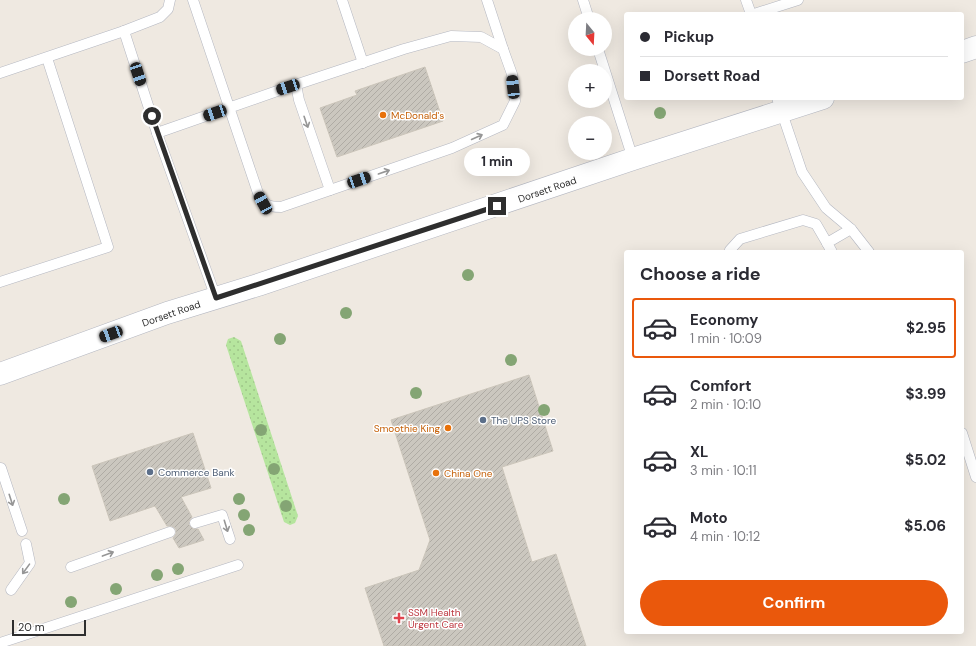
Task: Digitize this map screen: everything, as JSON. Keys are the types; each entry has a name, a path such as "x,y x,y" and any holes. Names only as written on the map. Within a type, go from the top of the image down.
{"main road":[{"path":"964,51 976,48"},
{"name":"Dorsett Road","path":"0,374 167,313 633,159 779,105 810,100"}],"lane":[{"path":"0,73 47,58 160,17 168,9 170,0"},
{"path":"193,0 258,193 263,203 269,207 281,207 452,148 502,125 515,101 512,74 487,0"},
{"path":"342,0 363,63"},
{"path":"583,0 587,12"},
{"path":"746,0 750,12"},
{"path":"760,12 798,0"},
{"path":"124,31 157,133 216,298"},
{"path":"157,133 296,85 450,36 481,37 503,49"},
{"path":"600,56 633,159"},
{"path":"0,282 108,247 47,58"},
{"path":"296,85 299,100 330,190"},
{"path":"779,105 802,172 826,208 851,229 867,250"},
{"path":"730,250 740,240 803,220 816,224 830,247 851,229"},
{"path":"964,439 976,477"},
{"path":"1,468 22,531"},
{"path":"195,523 222,515 230,539"},
{"path":"71,567 170,532"},
{"path":"11,590 30,563 26,544"},
{"path":"0,643 238,565"}],"green space":[{"path":"234,337 241,341 298,516 295,523 290,525 284,522 226,345 228,339"}],"building":[{"name":"McDonald's","path":"425,67 443,121 337,157 320,108 357,95 355,91"},
{"path":"529,375 553,451 502,467 532,562 556,554 586,646 384,646 365,588 419,570 430,540 391,420"},
{"name":"Commerce Bank","path":"193,433 211,488 181,497 192,517 189,521 189,525 193,529 198,529 204,540 179,548 173,538 176,534 176,529 172,526 167,526 155,506 110,521 92,466"}],"place":[{"name":"McDonald's","path":"383,115"},
{"name":"The UPS Store","path":"483,420"},
{"name":"Smoothie King","path":"448,428"},
{"name":"Commerce Bank","path":"150,472"},
{"name":"China One","path":"436,473"},
{"name":"SSM Health Urgent Care","path":"399,618"}],"route":[{"path":"152,116 216,298 497,206"}]}
